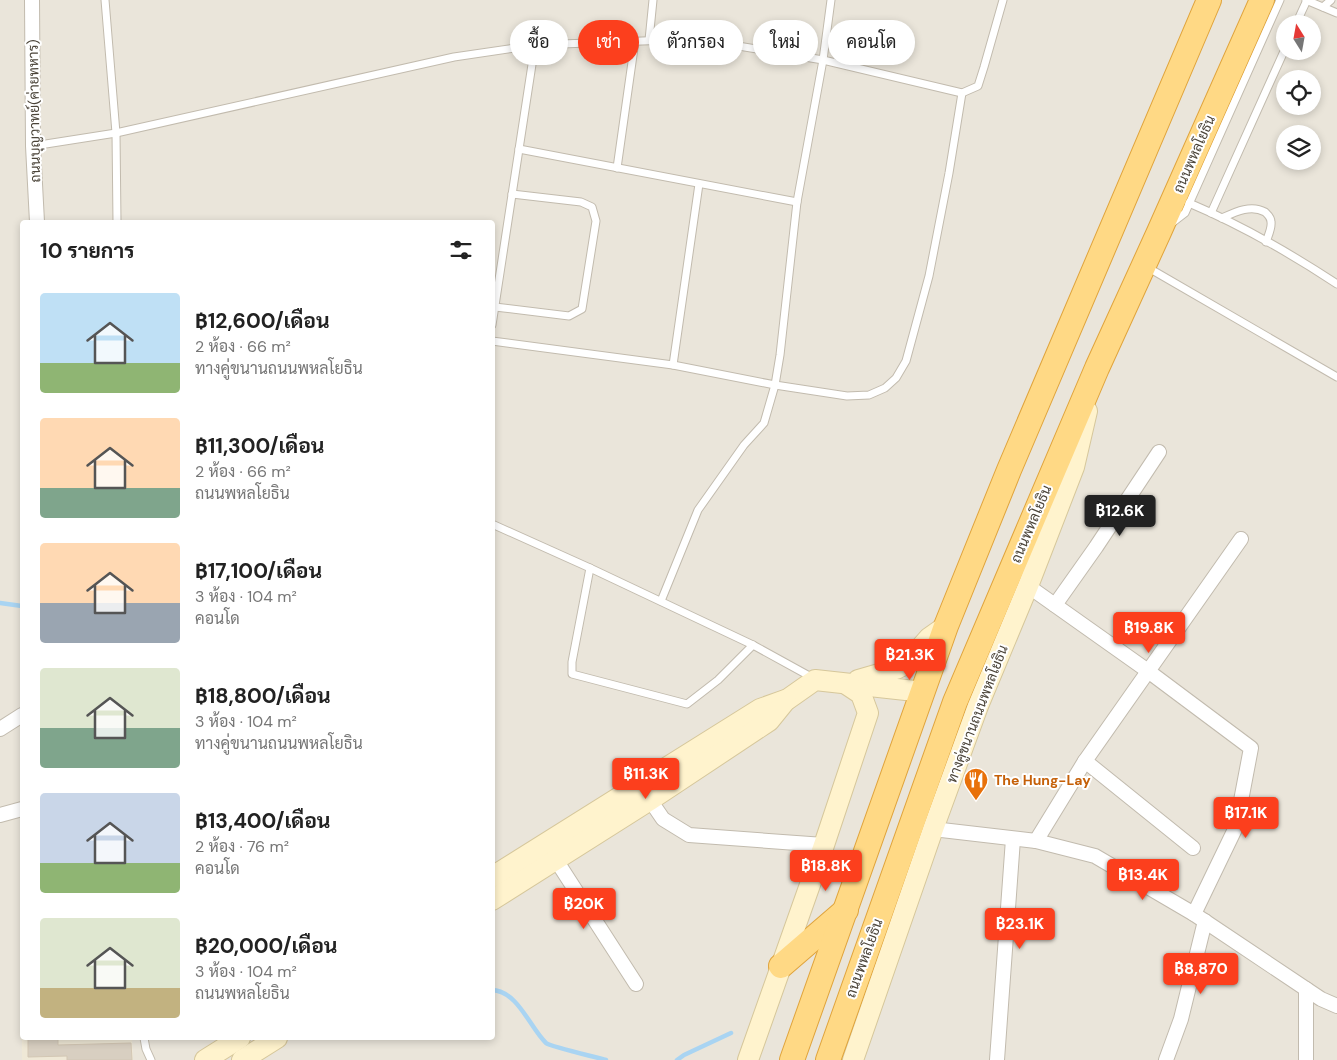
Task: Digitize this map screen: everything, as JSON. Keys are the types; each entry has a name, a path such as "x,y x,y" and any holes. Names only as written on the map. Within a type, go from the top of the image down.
{"highway":[{"path":"792,1060 946,626 1009,470 1209,0"},
{"name":"ถนนพหลโยธิน","path":"828,1060 955,702 1097,368 1262,0"},
{"path":"924,692 955,702"},
{"path":"781,966 846,910"}],"main road":[{"name":"ทางคู่ขนานถนนพหลโยธิน","path":"853,1060 978,706 1028,586 1074,467 1097,368"},
{"path":"846,684 884,674 906,664 929,638 946,626"},
{"path":"495,898 650,800 769,721 788,699 815,680 924,692"},
{"path":"748,1060 824,845 868,713 861,694 846,684"},
{"path":"495,875 760,709 788,699"},
{"path":"205,1060 237,1040"},
{"path":"242,1060 274,1040"}],"street":[{"name":"ถนนบุญวาทย์(ค่ายทหาร)","path":"32,0 33,146 37,220"},
{"path":"1055,605 1096,548 1159,452"},
{"path":"1036,841 1086,761 1241,538"},
{"path":"1028,586 1148,671 1251,748 1236,827 1199,918 1181,1019 1166,1060"},
{"path":"0,729 20,716"},
{"path":"1086,761 1193,848"},
{"path":"650,800 664,818 689,836 824,845"},
{"path":"0,815 20,810"},
{"path":"933,829 1036,841 1095,856 1199,918 1321,999 1337,1006"},
{"path":"997,1060 1013,838"},
{"path":"556,860 636,984"},
{"path":"1306,989 1306,1060"}],"lane":[{"path":"105,0 116,133 117,220"},
{"path":"651,20 653,0"},
{"path":"661,601 698,510 744,445 764,424 775,385 780,355 797,202 831,0"},
{"path":"743,47 822,60 962,93 978,86 1003,0"},
{"path":"1159,232 1185,213 1280,0"},
{"path":"1300,15 1306,0 1337,13"},
{"path":"1323,7 1331,0"},
{"path":"639,41 649,40"},
{"path":"33,146 116,133 454,57 510,49"},
{"path":"1211,213 1280,60"},
{"path":"512,194 581,202 592,208 596,221 582,309 569,316 495,307 512,194 532,65"},
{"path":"617,168 632,65"},
{"path":"495,341 673,365 775,385 847,396 869,396 884,388 896,378 906,361 929,276 962,93"},
{"path":"519,149 797,202"},
{"path":"673,365 699,184"},
{"path":"1189,203 1222,218 1310,266 1337,284"},
{"path":"1222,218 1241,210 1252,208 1262,211 1269,215 1271,221 1266,242"},
{"path":"1143,264 1337,377"},
{"path":"495,525 753,645 815,680"},
{"path":"590,568 572,662 572,674 687,704 718,680 753,645"},
{"path":"144,1040 151,1060"}],"shaded area":[{"path":"0,0 1337,0 1337,1060 0,1060"},
{"path":"22,1040 132,1040 133,1060 22,1060"}],"building":[{"path":"28,1040 58,1040 58,1045 131,1043 132,1060 67,1060 67,1056 28,1057"}],"waterway":[{"path":"0,603 20,606"},
{"path":"495,991 501,992 516,1003 546,1043 606,1060"},
{"path":"677,1060 731,1033"}],"place":[{"name":"The Hung-Lay","path":"976,801"}]}
